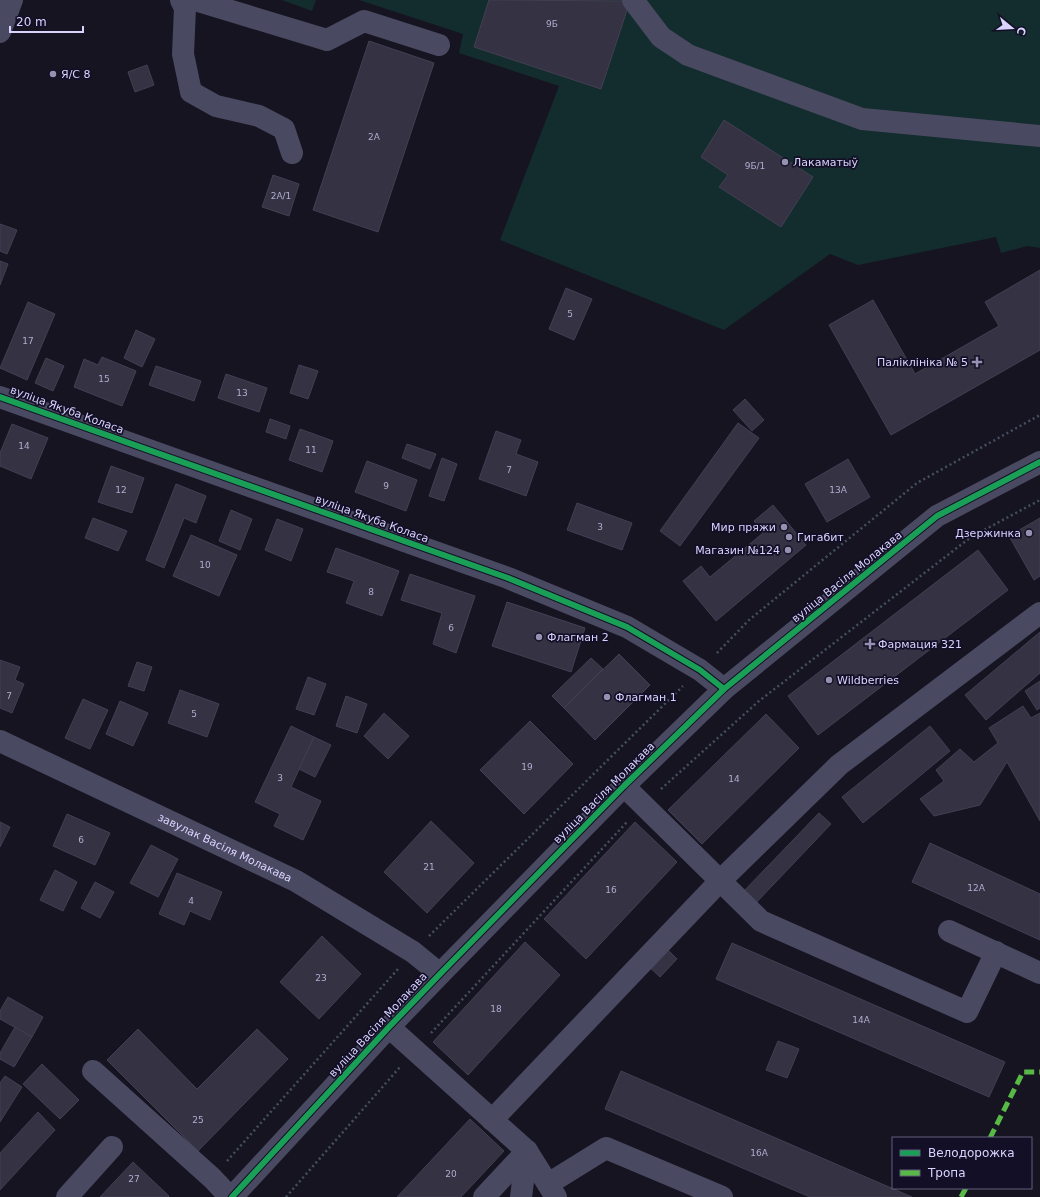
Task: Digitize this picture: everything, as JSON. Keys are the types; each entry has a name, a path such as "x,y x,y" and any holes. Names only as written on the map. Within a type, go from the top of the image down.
{"street":[{"path":"0,32 12,0"},
{"path":"182,0 185,8 183,54 191,92 216,106 259,116 284,128 292,153"},
{"path":"195,0 326,40 364,21 440,45"},
{"path":"632,0 661,37 688,55 862,119 1040,136"},
{"name":"вуліца Якуба Коласа","path":"0,397 508,578 627,627 700,670 724,689"},
{"name":"вуліца Васіля Молакава","path":"231,1197 440,974 624,786 724,689 937,516 1040,462"},
{"path":"492,1120 720,881 839,765 1040,613"},
{"name":"завулак Васіля Молакава","path":"0,741 296,881 412,952 440,974"},
{"path":"624,786 761,921 967,1012 996,952"},
{"path":"949,931 1040,973"},
{"path":"389,1027 527,1151 552,1191 606,1148 722,1197"},
{"path":"93,1071 212,1178 231,1197"},
{"path":"67,1197 112,1147"},
{"path":"484,1197 527,1151"},
{"path":"521,1197 527,1151"}],"path":[{"path":"286,1197 414,1051 643,805 758,701 971,537 1040,500"}],"green space":[{"path":"282,0 316,0 312,11"},
{"name":"Лакаматыў","path":"359,0 1040,0 1040,248 1027,246 1001,253 996,237 858,265 830,254 724,330 500,240 559,86 459,53 463,34"}],"building":[{"path":"489,0 630,1 601,89 474,47"},
{"path":"369,41 434,63 378,232 313,210"},
{"path":"147,65 154,85 135,92 128,72"},
{"path":"724,120 813,177 781,227 719,187 728,175 701,157"},
{"path":"273,175 299,184 289,216 262,207"},
{"path":"0,224 17,230 7,254 0,251"},
{"path":"0,261 8,264 0,285"},
{"name":"Паліклініка № 5","path":"1040,270 1040,350 891,435 829,325 873,300 915,374 999,326 985,302"},
{"path":"566,288 592,299 574,340 549,329"},
{"path":"28,302 55,314 27,380 0,368"},
{"path":"136,330 155,339 142,367 124,358"},
{"path":"102,357 136,371 122,406 74,387 84,359 98,365"},
{"path":"46,358 64,366 53,391 35,383"},
{"path":"299,365 318,371 308,399 290,393"},
{"path":"156,366 201,381 194,401 149,385"},
{"path":"226,374 267,388 259,412 218,398"},
{"path":"745,399 764,420 752,431 733,410"},
{"path":"270,419 290,426 286,439 266,432"},
{"path":"738,423 759,438 680,546 660,531"},
{"path":"12,424 48,438 31,479 0,466 0,453"},
{"path":"300,429 333,441 322,472 289,460"},
{"path":"496,431 521,440 516,454 538,462 526,496 479,479"},
{"path":"407,444 436,454 430,469 402,458"},
{"path":"442,458 457,464 444,501 429,496"},
{"path":"848,459 870,497 827,522 805,484"},
{"path":"367,461 417,480 406,511 355,492"},
{"path":"111,466 144,478 132,513 98,502"},
{"path":"176,484 206,496 196,523 184,518 164,568 146,560"},
{"path":"577,503 632,523 622,550 567,530"},
{"path":"773,505 806,545 716,621 683,581 701,566 710,577 763,533 754,521"},
{"path":"231,510 252,519 240,550 219,541"},
{"path":"93,518 127,531 118,551 85,538"},
{"path":"1040,518 1040,576 1034,580 1009,536"},
{"path":"277,519 303,529 291,561 265,550"},
{"path":"191,535 237,555 219,596 173,576"},
{"path":"336,548 399,571 382,616 346,603 354,581 327,572"},
{"path":"978,550 1008,590 818,735 788,696"},
{"path":"410,574 475,596 456,653 433,644 442,613 401,600"},
{"name":"Флагман 2","path":"507,602 585,628 571,672 492,646"},
{"path":"1040,632 1040,673 986,720 965,695"},
{"name":"Флагман 1","path":"619,654 650,685 595,740 564,708"},
{"path":"591,658 603,669 564,708 552,696"},
{"path":"0,660 20,667 15,680 24,684 12,713 0,708"},
{"path":"137,662 152,667 144,691 128,686"},
{"path":"308,677 326,684 314,715 296,709"},
{"path":"1040,681 1040,708 1037,710 1025,691"},
{"path":"180,690 219,704 207,737 168,723"},
{"path":"346,696 367,704 357,733 336,726"},
{"path":"83,699 108,710 90,749 65,738"},
{"path":"120,701 148,713 133,746 106,734"},
{"path":"1023,706 1031,718 1040,713 1040,821 1007,762 980,805 934,816 920,799 944,781 936,770 960,749 974,762 998,743 989,728"},
{"path":"384,713 409,736 388,759 364,736"},
{"path":"766,714 799,748 702,844 668,810"},
{"path":"530,721 573,764 524,814 480,770"},
{"path":"291,726 314,737 291,787 321,801 303,840 274,826 280,814 255,802"},
{"path":"930,726 950,751 863,823 842,797"},
{"path":"314,737 331,745 315,777 299,769"},
{"path":"819,813 831,824 754,905 742,893"},
{"path":"67,814 110,833 95,865 53,846"},
{"path":"431,821 474,863 427,913 384,872"},
{"path":"0,822 10,827 0,847"},
{"path":"635,822 677,862 586,959 544,919"},
{"path":"930,843 1040,894 1040,940 912,882"},
{"path":"151,845 178,859 158,897 130,883"},
{"path":"55,870 77,882 63,911 40,900"},
{"path":"177,873 222,892 210,920 190,911 184,925 159,914"},
{"path":"95,882 114,892 100,918 81,908"},
{"path":"322,936 361,974 319,1019 280,982"},
{"path":"525,942 560,975 468,1075 433,1042"},
{"path":"732,943 1005,1062 989,1097 716,979"},
{"path":"663,945 677,959 660,977 645,963"},
{"path":"8,997 43,1017 32,1037 0,1019 0,1011"},
{"path":"15,1027 32,1037 14,1067 0,1059 0,1053"},
{"path":"138,1029 197,1089 257,1029 288,1059 198,1151 107,1060"},
{"path":"778,1041 799,1049 787,1078 766,1070"},
{"path":"42,1064 79,1100 60,1119 23,1084"},
{"path":"621,1071 912,1197 810,1197 605,1109"},
{"path":"5,1076 22,1087 0,1122 0,1083"},
{"path":"38,1112 55,1130 0,1190 0,1153"},
{"path":"470,1119 504,1151 461,1197 397,1197"},
{"path":"133,1162 169,1196 100,1197"}],"marked path":[{"path":"990,1137 1023,1072 1040,1072"},
{"path":"961,1197 965,1189"}],"cycle path":[{"path":"0,397 508,578 627,627 700,670 724,689"},
{"path":"232,1197 440,974 624,786 724,689 937,516 1040,462"}],"place":[{"name":"Я/С 8","path":"53,74"},
{"name":"Лакаматыў","path":"785,162"},
{"name":"Паліклініка № 5","path":"977,362"},
{"name":"Мир пряжи","path":"784,527"},
{"name":"Дзержинка","path":"1029,533"},
{"name":"Гигабит","path":"789,537"},
{"name":"Магазин №124","path":"788,550"},
{"name":"Флагман 2","path":"539,637"},
{"name":"Фармация 321","path":"870,644"},
{"name":"Wildberries","path":"829,680"},
{"name":"Флагман 1","path":"607,697"}]}
